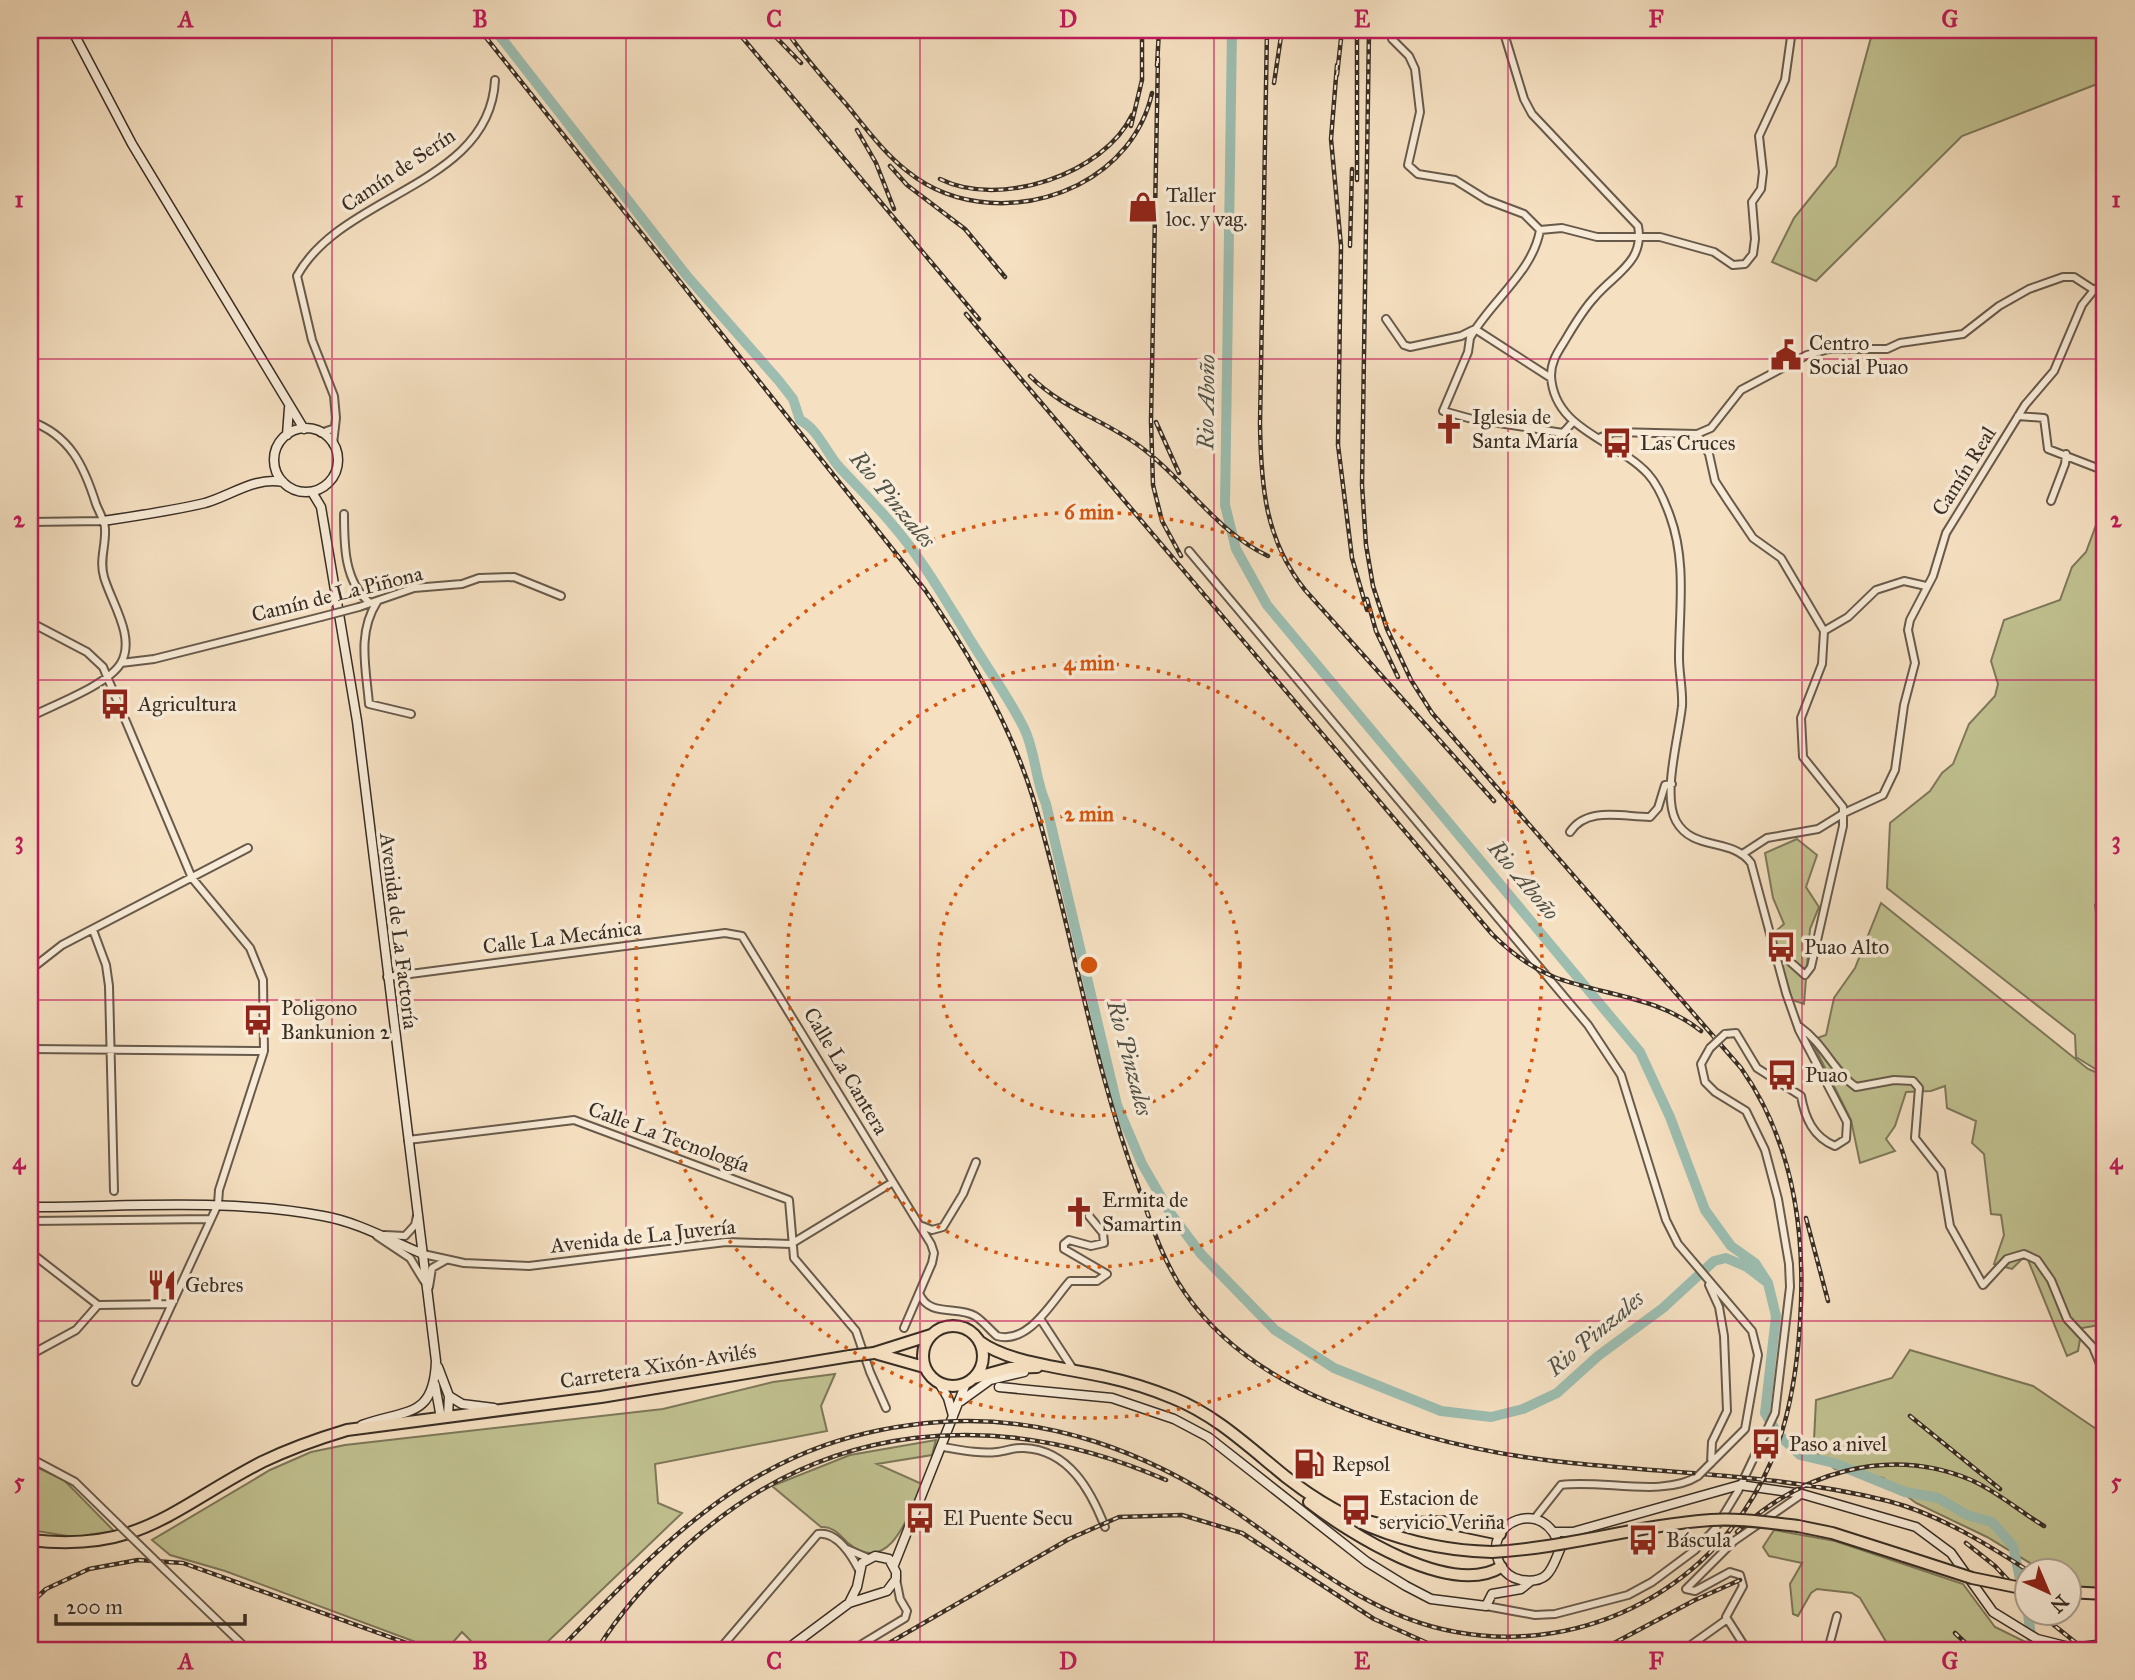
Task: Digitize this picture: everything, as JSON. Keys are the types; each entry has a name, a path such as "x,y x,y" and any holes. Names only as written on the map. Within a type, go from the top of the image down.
{"highway":[{"path":"1074,1371 1019,1366 957,1386 939,1382 924,1367 922,1356 931,1335 938,1329 960,1326 979,1341 1006,1355 1145,1387 1176,1399 1213,1419 1286,1477 1345,1516 1376,1531 1417,1545 1492,1552 1555,1547 1669,1525 1713,1520 1750,1520 1832,1533 1972,1577 2012,1586"},
{"name":"Carretera Xixón-Avilés","path":"30,1540 82,1542 130,1534 180,1512 261,1463 313,1440 346,1430 511,1409 875,1353 931,1335"},
{"path":"970,1380 982,1362 979,1341"},
{"name":"Carretera Xixón-Avilés","path":"875,1353 924,1367"},
{"path":"1268,1461 1283,1468 1345,1512 1364,1520 1380,1524 1443,1522 1500,1534"},
{"path":"1286,1477 1299,1493 1345,1528 1429,1569 1466,1576 1493,1572 1501,1567"},
{"path":"2082,1593 2105,1594"}],"street":[{"path":"72,30 132,144 304,429"},
{"path":"1390,30 1392,39 1409,56 1415,69 1420,112 1408,165 1418,174 1455,180 1487,200 1524,214 1540,230"},
{"path":"999,1387 1112,1398 1174,1419 1208,1437 1367,1562 1406,1586 1431,1599 1535,1615 1555,1614 1640,1590 1705,1541 1740,1485 1775,1413 1790,1287 1790,1265 1778,1199 1765,1150 1746,1111 1710,1089 1705,1082 1701,1064 1710,1048 1725,1034 1736,1033 1757,1068 1801,1096 1804,1114 1822,1141 1835,1146 1846,1139 1847,1122 1798,1026 1775,956 1751,863 1744,853 1702,843 1679,827 1671,809 1682,704 1679,546 1670,516 1649,475 1599,438 1572,423 1551,378 1553,361 1573,326 1595,297 1636,255 1640,236 1638,226 1630,214 1532,114 1524,100 1503,30"},
{"path":"1540,230 1562,228 1597,237 1627,239 1640,236 1660,237 1714,252 1732,265 1745,264 1753,254 1755,239 1752,202 1761,189 1763,172 1759,136 1785,80 1792,30"},
{"name":"Camín de Serín","path":"335,428 334,396 312,340 297,276 335,232 421,179 471,142 491,111 495,80"},
{"path":"1540,230 1538,241 1524,265 1475,329 1443,411 1472,419 1495,420 1563,433 1572,423"},
{"path":"1599,438 1614,432 1697,434 1711,428 1741,390 1807,355 1829,349 1887,349 1907,342 1963,334 1999,306 2029,289 2063,277 2074,277 2094,290"},
{"name":"Camín Real","path":"1744,853 1767,838 1818,829 1844,813 1883,795 1895,769 1904,705 1915,663 1909,630 1910,620 1933,576 1947,533 2018,416 2054,371 2067,335 2094,290 2105,283"},
{"path":"1386,319 1404,345 1410,347 1461,336 1475,329"},
{"path":"1475,329 1551,378"},
{"path":"287,435 289,408"},
{"path":"2018,416 2044,418 2048,449 2105,471"},
{"path":"30,421 59,436 76,454 105,529 102,568 122,626 124,653 121,663 108,677 30,717"},
{"path":"321,433 335,428 333,444 338,461 337,470 327,485 312,492 296,491 283,482 275,467 276,449 287,435 304,429 321,433 333,444"},
{"path":"1697,434 1709,454 1715,481 1753,538 1781,558 1824,631 1822,664 1801,718 1803,757 1843,807 1844,813 1827,904 1811,967 1805,975 1786,958 1775,956"},
{"path":"2050,500 2065,464 2066,454"},
{"path":"264,481 275,467"},
{"path":"30,522 103,521 164,513 209,502 264,481 283,482"},
{"name":"Avenida de La Factoría","path":"321,507 327,485"},
{"name":"Avenida de La Factoría","path":"312,492 321,507 357,722 428,1292 436,1361 435,1385 444,1418"},
{"path":"344,513 345,551 354,587 370,603"},
{"path":"1189,551 1588,1025 1621,1075 1666,1220 1688,1257 1752,1331 1758,1356 1745,1429 1698,1476 1682,1483 1655,1485 1560,1485 1549,1497 1540,1520"},
{"name":"Camín de La Piñona","path":"121,663 154,659 321,617 414,589 462,584 479,578 514,577 561,596"},
{"path":"1824,631 1848,617 1876,590 1904,581 1926,586"},
{"path":"378,600 366,622 363,636 369,704 411,714"},
{"path":"30,622 95,657 108,677 192,878 250,948 263,981 264,1051 219,1190 218,1204 136,1382"},
{"path":"1570,832 1576,823 1607,813 1650,817 1658,808 1665,785 1672,784"},
{"path":"30,970 62,946 248,848"},
{"path":"93,930 106,965 113,1051 114,1191"},
{"name":"Calle La Mecánica","path":"387,977 725,933 742,936"},
{"name":"Calle La Cantera","path":"742,936 920,1224 934,1254 904,1328"},
{"path":"1798,1026 1816,1039 1846,1080 1856,1087 1894,1080 1913,1081 1919,1088 1915,1138 1941,1171 1946,1182 1950,1226 1983,1284 2007,1259 2024,1254 2037,1260 2051,1280 2067,1319 2093,1347 2105,1376"},
{"path":"30,1049 264,1051"},
{"name":"Calle La Tecnología","path":"408,1140 574,1120 789,1200 791,1244"},
{"path":"920,1224 932,1230 943,1227 963,1194 976,1162"},
{"path":"886,1408 870,1372 863,1344 854,1327 805,1275 794,1258 791,1244 893,1182"},
{"path":"30,1207 218,1204 325,1216 423,1254"},
{"path":"373,1233 405,1236 415,1224 418,1212"},
{"path":"919,1293 922,1299 942,1311 974,1315 1003,1337 1041,1320 1058,1291 1070,1281 1097,1281 1107,1274 1064,1249 1064,1244 1069,1240 1091,1246 1104,1243 1103,1233 1089,1216"},
{"path":"30,1224 32,1221 211,1219"},
{"path":"373,1233 411,1258 428,1292"},
{"name":"Avenida de La Juvería","path":"423,1254 475,1264 529,1266 726,1242 791,1244"},
{"path":"30,1252 98,1305 172,1304"},
{"path":"428,1292 432,1268 448,1260"},
{"path":"1704,1277 1720,1307 1727,1411 1712,1442 1711,1463"},
{"path":"30,1355 76,1330 98,1305"},
{"path":"1041,1320 1074,1371"},
{"name":"Avenida de La Factoría","path":"436,1361 449,1396 444,1418"},
{"path":"954,1413 964,1396 990,1380 1044,1368"},
{"path":"862,1644 905,1618 906,1611 900,1599 894,1565 900,1544 970,1380"},
{"path":"939,1382 954,1413"},
{"path":"346,1430 410,1413 425,1403 435,1385"},
{"path":"449,1396 473,1406 511,1409"},
{"path":"943,1447 996,1452 1022,1447 1048,1454 1079,1475 1096,1502 1105,1527"},
{"path":"30,1458 75,1482 248,1650"},
{"path":"1554,1532 1573,1532 1740,1485 1802,1494 1916,1527 1951,1553 1993,1612 2037,1639 2073,1648 2105,1644"},
{"path":"1684,1650 1726,1620 1730,1606 1743,1586 1740,1575 1730,1572 1695,1591 1686,1589 1734,1541 1802,1494"},
{"path":"1531,1581 1516,1579 1501,1567 1496,1545 1500,1534 1515,1520 1540,1520 1554,1532 1560,1549"},
{"path":"1486,1606 1492,1594 1515,1591 1550,1572 1560,1549 1573,1532"},
{"path":"719,1650 814,1538 823,1533 828,1534 846,1548 868,1558 882,1556 900,1544"},
{"path":"846,1548 861,1584 876,1593 900,1599"},
{"path":"882,1556 894,1565"},
{"path":"849,1603 868,1558"},
{"path":"786,1650 849,1603 887,1591 896,1579"},
{"path":"1515,1591 1516,1579"},
{"path":"1828,1650 1837,1616"},
{"path":"1726,1620 1747,1650"}],"green space":[{"path":"1873,30 2105,30 2105,81 1962,136 1816,281 1772,262 1794,218 1836,166"},
{"path":"2105,501 2105,909 2095,905 2105,975 2100,1001 2105,993 2105,1075 2076,1057 2075,1035 1887,888 1890,823 1930,791 1942,773 1953,764 1969,724 1995,696 1998,684 1991,661 2004,620 2060,600 2072,567 2086,552"},
{"path":"1797,839 1817,855 1806,887 1819,907 1810,929 1804,1004 1792,1000 1776,944 1776,931 1784,924 1773,898 1765,853"},
{"path":"1881,903 2088,1069 2105,1076 2105,1316 2099,1325 2082,1328 2078,1351 2067,1356 2026,1255 2012,1269 1994,1264 2004,1235 2001,1215 1991,1214 1984,1154 1972,1143 1976,1121 1947,1108 1945,1086 1931,1091 1906,1092 1895,1126 1886,1139 1895,1151 1860,1163 1851,1120 1811,1040 1826,1035 1834,998 1855,968"},
{"path":"1910,1350 2033,1386 2105,1435 2105,1588 2082,1588 2082,1558 2022,1558 1987,1537 1916,1503 1883,1478 1835,1469 1818,1455 1814,1440 1816,1400 1892,1378"},
{"path":"835,1374 821,1406 827,1431 655,1464 658,1503 682,1513 539,1650 480,1650 462,1632 446,1650 437,1650 225,1571 170,1555 152,1540 270,1470 311,1452 345,1445 663,1409 773,1382"},
{"path":"936,1440 932,1455 877,1464 922,1484 896,1538 875,1553 863,1552 833,1530 821,1527 772,1486 850,1455"},
{"path":"30,1464 64,1480 114,1531 74,1537 30,1530"},
{"path":"1774,1530 1835,1541 1963,1584 1995,1627 2042,1650 1891,1650 1860,1598 1852,1593 1817,1589 1811,1593 1798,1616 1793,1614 1790,1584 1802,1563 1769,1556 1763,1547"}],"waterway":[{"name":"Rio Pinzales","path":"495,30 687,276 779,381 793,399 800,420 807,424 840,468 912,549 1010,703 1031,747 1117,1105 1142,1164 1171,1214 1201,1254 1275,1330 1334,1368 1441,1411 1491,1417 1523,1409 1557,1393 1598,1356 1663,1308 1714,1261 1726,1258 1747,1267 1768,1283"},
{"name":"Rio Aboño","path":"1232,30 1225,505 1236,549 1267,605 1640,1052 1670,1117 1705,1210 1731,1246 1755,1263 1768,1283 1776,1316 1765,1413 1778,1434 1800,1455 1834,1463 1905,1492 1938,1498 1967,1515 1992,1522 2013,1546 2016,1558"},
{"name":"Rio Aboño","path":"2030,1628 2033,1650"}],"railway":[{"path":"480,30 925,590 987,690 1013,743 1033,798 1107,1090 1153,1227 1177,1280 1199,1312 1215,1329 1249,1358 1308,1393 1358,1414 1418,1434 1510,1455 1612,1467 1770,1480 1849,1492 1888,1501 1944,1522 2012,1561"},
{"path":"736,30 979,319"},
{"path":"769,30 801,63"},
{"path":"786,30 814,68 898,164 926,184 968,200 990,203 1035,200 1078,185 1104,168 1126,147 1142,122 1152,93"},
{"path":"1131,126 1142,80 1142,30"},
{"path":"1157,66 1159,30"},
{"path":"1267,30 1260,424 1264,491 1273,532 1281,552 1305,590 1494,801"},
{"path":"1274,83 1282,30"},
{"path":"1337,75 1342,30"},
{"path":"1357,30 1357,180"},
{"path":"559,1650 643,1566 684,1529 727,1496 772,1468 822,1446 878,1431 940,1422 979,1421 1018,1424 1094,1441 1166,1471 1200,1489 1338,1583 1395,1613 1456,1632 1505,1637 1553,1633 1599,1622 1642,1603 1682,1577 1717,1545 1747,1507 1770,1464 1784,1426 1793,1385 1800,1323 1801,1272 1796,1210 1782,1151 1771,1122 1758,1094 1741,1068 1432,713 1411,680 1387,629 1373,586 1366,545 1362,485 1369,30"},
{"path":"1158,58 1151,421 1153,485 1162,521 1181,556"},
{"path":"1337,65 1331,139 1341,246 1338,445 1352,558 1367,610"},
{"path":"940,179 964,187 991,190 1048,180 1075,169 1099,154 1118,136 1132,115"},
{"path":"857,130 876,163 894,209"},
{"path":"890,166 907,185 965,229 1005,277"},
{"path":"1350,246 1352,169"},
{"path":"966,314 1492,934 1521,959 1545,973 1667,1010 1701,1031"},
{"path":"1030,376 1056,397 1138,445 1171,473 1232,533 1268,556"},
{"path":"1156,422 1179,473"},
{"path":"1367,599 1376,631 1398,677"},
{"path":"1806,1218 1828,1301"},
{"path":"1910,1416 2000,1489"},
{"path":"597,1650 627,1608 661,1570 686,1546 739,1504 795,1472 854,1450 914,1438 976,1435 1039,1441 1103,1456 1166,1480"},
{"path":"1737,1532 1788,1494 1817,1480 1846,1471 1908,1465 1940,1470 1971,1480 2044,1526"},
{"path":"877,1650 1069,1539 1119,1517 1182,1515 1242,1533 1374,1619 1443,1650"},
{"path":"1966,1543 1995,1566 2012,1584"},
{"path":"30,1604 46,1589 89,1569 138,1560 183,1563 426,1650"},
{"path":"1601,1650 1695,1600 1740,1580"},
{"path":"2058,1628 2085,1650"},
{"path":"1955,1633 1973,1650"}],"place":[{"name":"Taller loc. y vag.","path":"1143,207"},
{"name":"Centro Social Puao","path":"1786,355"},
{"name":"Iglesia de Santa María","path":"1449,429"},
{"name":"Las Cruces","path":"1617,443"},
{"name":"Agricultura","path":"115,704"},
{"name":"Puao Alto","path":"1781,947"},
{"name":"Poligono Bankunion 2","path":"258,1020"},
{"name":"Puao","path":"1782,1075"},
{"name":"Ermita de Samartin","path":"1079,1212"},
{"name":"Gebres","path":"162,1285"},
{"name":"Paso a nivel","path":"1766,1444"},
{"name":"Repsol","path":"1309,1464"},
{"name":"Estacion de servicio Veriña","path":"1356,1510"},
{"name":"El Puente Secu","path":"920,1518"},
{"name":"Báscula","path":"1643,1540"}]}
